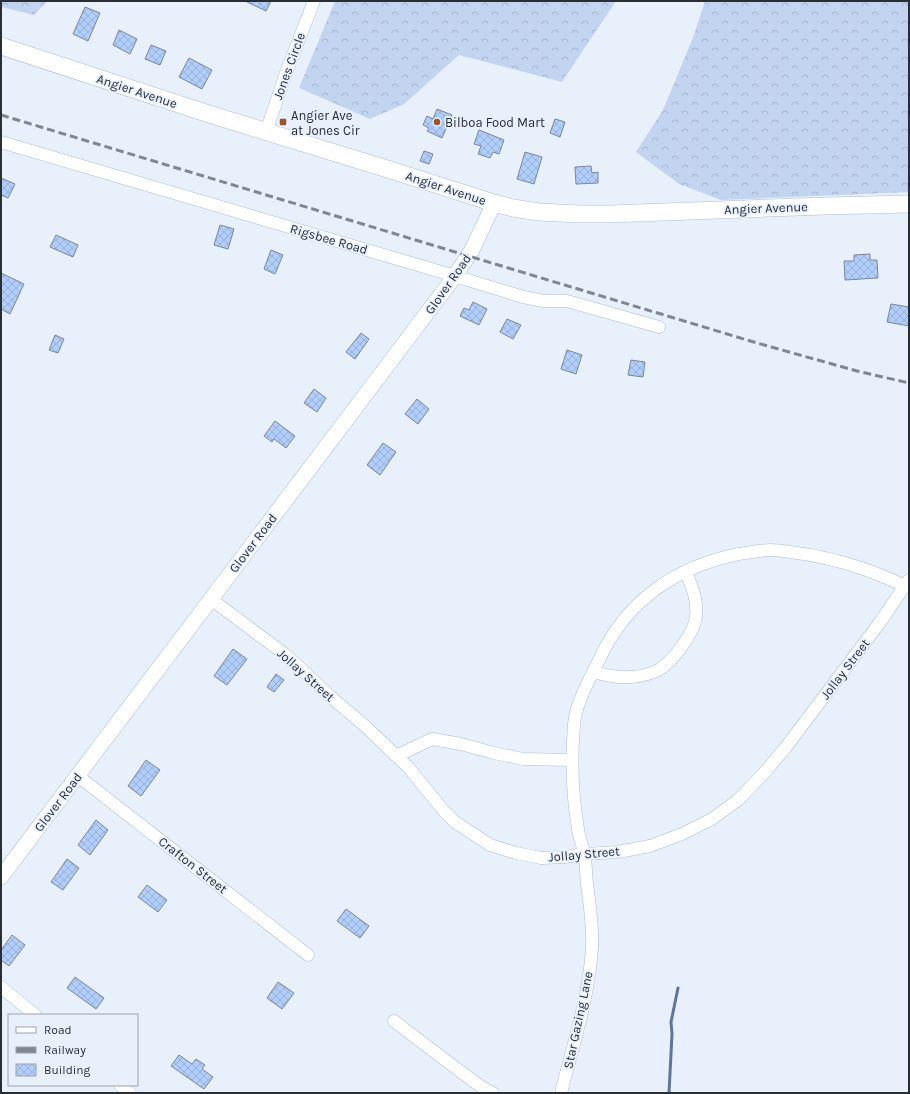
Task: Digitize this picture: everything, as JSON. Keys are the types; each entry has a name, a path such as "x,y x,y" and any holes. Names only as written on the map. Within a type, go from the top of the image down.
{"main road":[{"name":"Angier Avenue","path":"1,46 266,132 513,208 539,212 605,214 909,204"}],"street":[{"name":"Jones Circle","path":"266,132 286,70 314,1"},
{"name":"Rigsbee Road","path":"1,142 523,297 544,301 567,301 659,327"},
{"name":"Glover Road","path":"1,876 455,276 472,250 494,203"},
{"name":"Star Gazing Lane","path":"562,1093 589,982 592,946 591,917 584,854 578,830 573,788 572,760 574,722 582,696 608,641 636,606 658,587 672,578 720,558 772,550 799,553 849,564 907,583"},
{"path":"593,672 619,677 631,677 657,670 668,662 685,640 692,629 696,618 696,606 692,586 686,572"},
{"name":"Jollay Street","path":"211,599 287,656 365,726 408,767 454,822 490,845 516,853 541,858 618,852 650,846 682,834 712,819 738,800 786,747 878,625 907,583"},
{"path":"396,756 432,739 461,744 488,752 523,759 572,760"},
{"name":"Crafton Street","path":"78,776 308,955"},
{"path":"1,987 34,1014"},
{"path":"394,1021 483,1088 493,1093"},
{"path":"121,1086 130,1093"}],"green space":[{"path":"1,1 47,1 34,15 1,7"},
{"path":"335,1 616,1 562,82 459,55 404,104 370,119 299,88"},
{"path":"705,1 909,1 909,192 721,200 679,184 636,152 663,110 694,35"}],"building":[{"path":"245,1 271,1 266,11"},
{"path":"85,7 100,13 88,41 73,34"},
{"path":"119,30 137,39 130,54 113,45"},
{"path":"151,45 166,51 160,65 145,59"},
{"path":"189,58 212,70 202,89 179,77"},
{"name":"Bilboa Food Mart","path":"437,109 452,115 442,138 427,131 429,128 423,125 427,116 433,119"},
{"path":"555,119 565,122 560,137 550,133"},
{"path":"479,130 504,140 499,154 493,152 490,158 478,154 481,146 474,144"},
{"path":"424,151 433,154 429,164 420,161"},
{"path":"525,152 542,157 534,184 517,179"},
{"path":"591,166 592,173 598,172 598,183 576,184 575,167"},
{"path":"1,178 15,184 8,198 1,195"},
{"path":"220,225 234,229 228,249 214,245"},
{"path":"56,235 78,245 73,257 50,247"},
{"path":"271,250 283,255 275,274 264,269"},
{"path":"870,254 870,260 877,260 878,278 845,280 844,261 854,261 854,255"},
{"path":"1,273 24,284 10,314 1,309"},
{"path":"473,302 487,309 479,325 460,316 464,308 469,310"},
{"path":"891,304 909,307 909,326 887,322"},
{"path":"507,319 521,325 513,339 500,332"},
{"path":"361,333 369,339 355,359 346,352"},
{"path":"55,335 64,339 58,353 49,350"},
{"path":"567,350 582,355 576,374 561,369"},
{"path":"631,360 645,362 643,377 628,375"},
{"path":"314,389 326,398 317,412 304,403"},
{"path":"417,399 429,409 418,424 405,414"},
{"path":"275,421 295,436 286,448 274,439 272,442 264,436"},
{"path":"383,443 396,452 380,475 367,465"},
{"path":"233,649 247,659 227,685 214,676"},
{"path":"276,674 284,680 274,692 267,687"},
{"path":"146,760 160,770 141,796 128,786"},
{"path":"96,820 108,830 90,855 78,845"},
{"path":"67,859 79,868 63,890 51,882"},
{"path":"147,885 167,900 158,912 138,897"},
{"path":"346,909 369,926 360,938 337,921"},
{"path":"12,935 25,945 9,966 1,960 1,950"},
{"path":"75,977 104,998 96,1009 67,988"},
{"path":"278,982 294,993 282,1009 267,998"},
{"path":"179,1055 192,1064 196,1059 205,1065 202,1069 213,1077 204,1089 171,1066"}],"waterway":[{"path":"669,1093 672,1034 671,1022 678,988"}],"railway":[{"path":"1,115 757,343 857,371 909,383"}],"place":[{"name":"Angier Ave at Jones Cir","path":"283,122"},
{"name":"Bilboa Food Mart","path":"437,122"}]}
